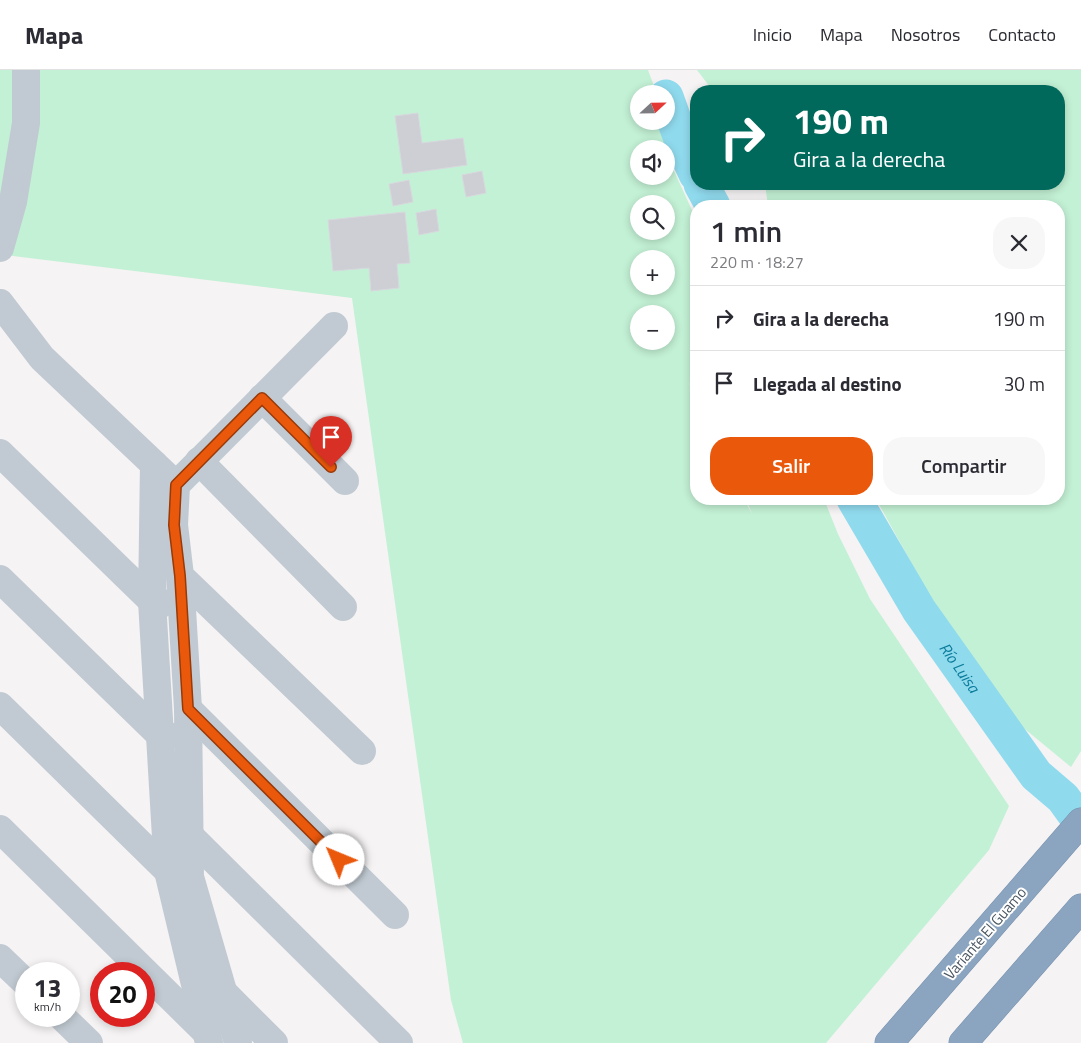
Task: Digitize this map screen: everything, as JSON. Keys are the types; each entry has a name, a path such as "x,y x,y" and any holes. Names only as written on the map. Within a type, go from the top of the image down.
{"highway":[{"name":"Variante El Guamo","path":"889,1043 1081,822"},
{"path":"963,1043 1073,916"}],"street":[{"path":"0,248 13,202 26,123 26,70"},
{"path":"0,302 42,358 176,485"},
{"path":"179,874 189,835 188,709 180,576 174,525 176,485 334,326"},
{"path":"262,398 345,481"},
{"path":"0,453 152,601 182,606"},
{"path":"199,462 343,607"},
{"path":"154,464 152,601 159,734 179,874 208,1038"},
{"path":"180,576 362,751"},
{"path":"0,579 159,734 188,742"},
{"path":"0,706 179,874 223,992 238,1043"},
{"path":"188,709 394,915"},
{"path":"0,829 208,1038"},
{"path":"189,835 399,1043"},
{"path":"0,958 15,972"},
{"path":"223,992 274,1043"},
{"path":"72,1027 88,1043"}],"green space":[{"path":"0,70 16,70 17,128 0,208"},
{"path":"36,70 648,70 654,85 630,85 630,130 664,130 666,140 630,140 630,185 675,185 675,173 690,206 690,385 688,381 690,386 690,505 747,505 752,514 748,505 826,505 838,534 870,599 1009,806 989,850 826,1043 463,1043 451,1000 352,298 5,255"},
{"path":"697,70 1081,70 1081,751 1071,767 1004,712 943,620 879,505 1065,505 1065,200 767,200 766,190 1065,190 1065,85 708,85"}],"building":[{"path":"418,113 422,143 463,138 467,165 403,174 395,116"},
{"path":"482,171 486,193 466,197 462,175"},
{"path":"409,180 413,202 393,206 389,184"},
{"path":"436,209 439,231 419,235 416,213"},
{"path":"405,212 410,263 397,264 399,288 371,291 369,268 333,271 328,220"}],"waterway":[{"name":"Río Luisa","path":"675,122 690,161"},
{"name":"Río Luisa","path":"704,190 710,200"},
{"name":"Río Luisa","path":"858,505 919,610 1036,775 1063,798 1081,823"}],"route":[{"path":"331,467 262,398 176,485 174,525 180,576 188,709 339,860"}]}
